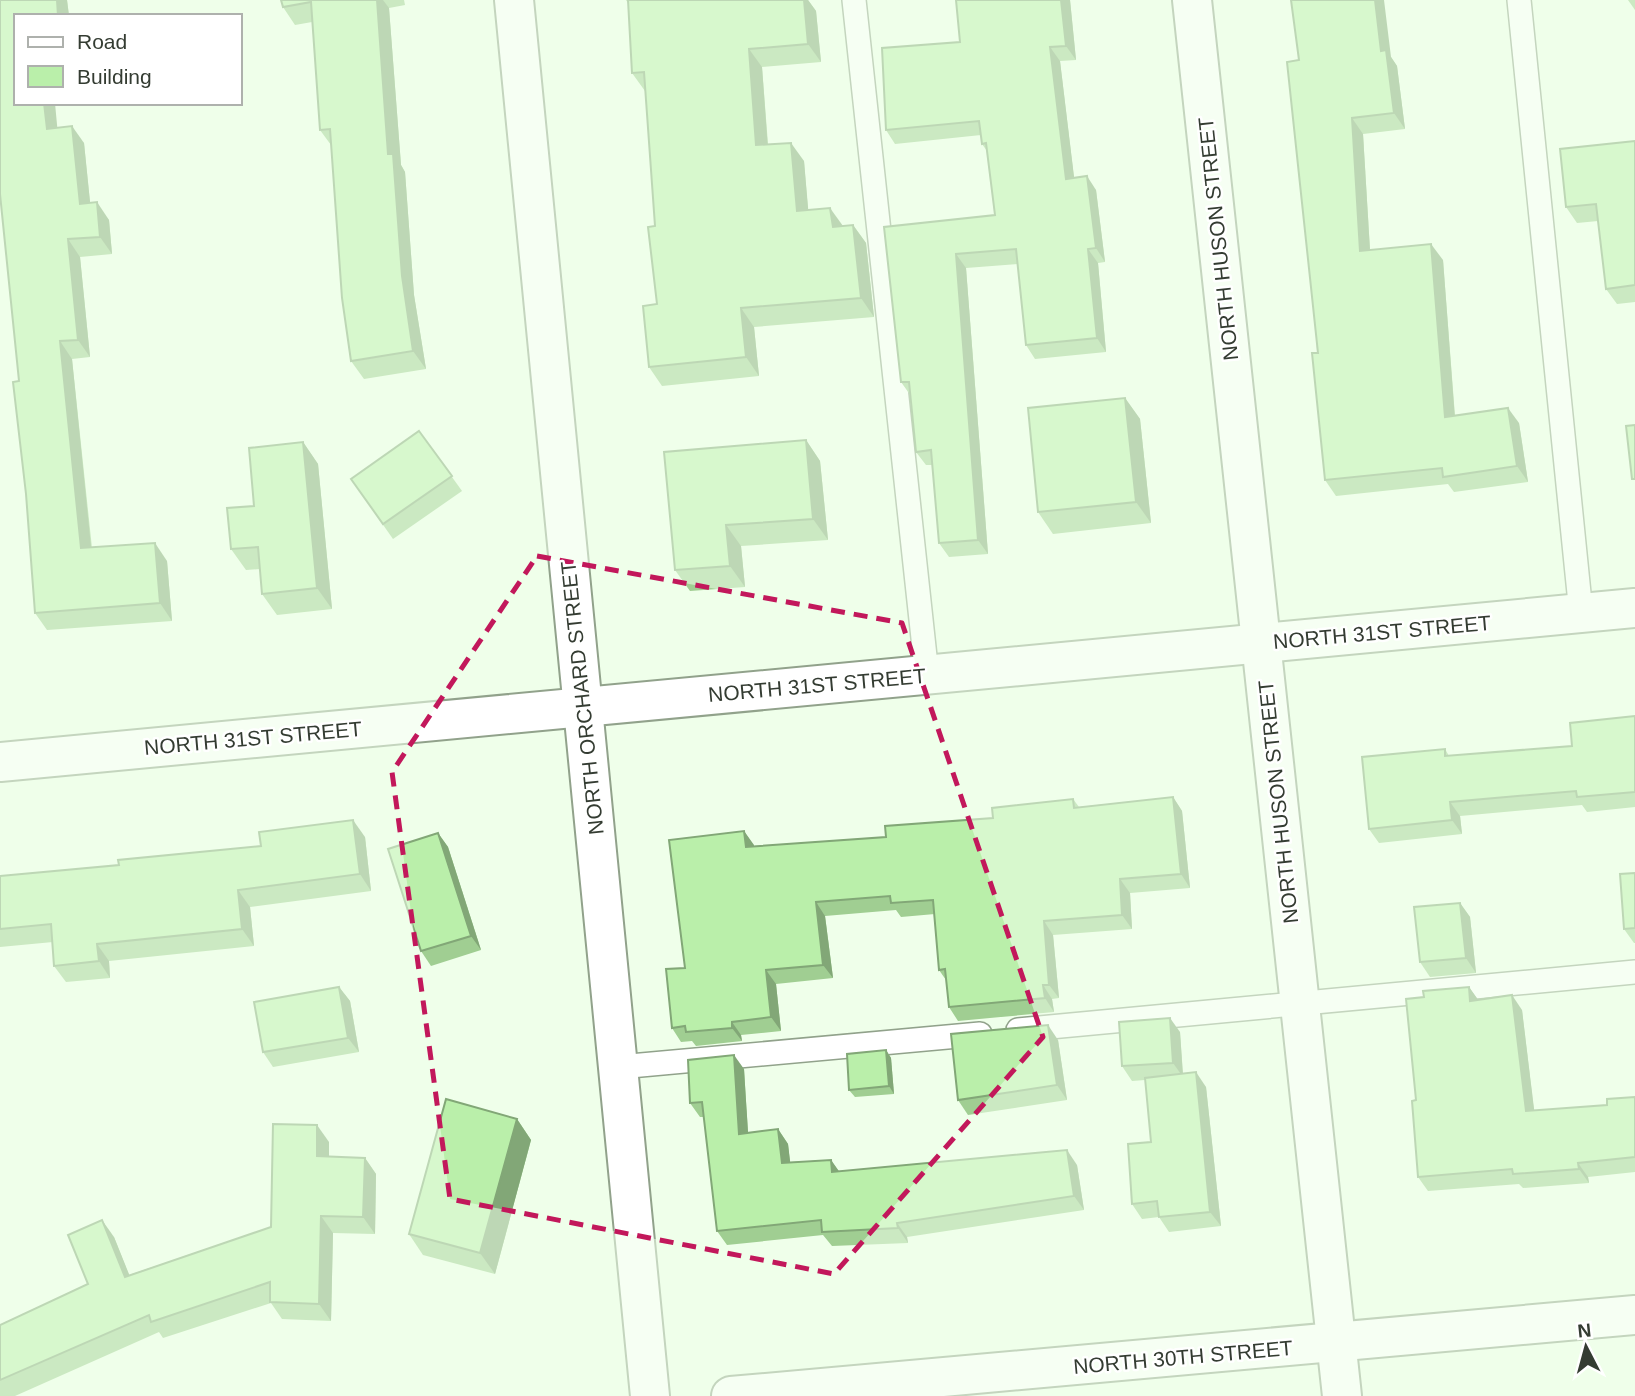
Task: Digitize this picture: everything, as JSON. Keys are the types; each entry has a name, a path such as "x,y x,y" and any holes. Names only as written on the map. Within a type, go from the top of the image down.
{"street":[{"name":"NORTH ORCHARD STREET","path":"514,0 650,1396"},
{"name":"NORTH HUSON STREET","path":"1192,0 1342,1396"},
{"name":"NORTH 31ST STREET","path":"0,762 1635,608"},
{"name":"NORTH 30TH STREET","path":"731,1396 1635,1315"}],"lane":[{"path":"854,0 927,675"},
{"path":"1519,0 1581,613"},
{"path":"619,1067 1635,972"}],"highlighted area":[{"path":"537,556 902,623 1043,1037 834,1274 450,1199 392,772"}],"building":[{"path":"0,0 57,0 58,14 14,14 14,105 44,105 47,129 72,126 80,204 97,202 100,237 68,239 78,340 60,341 81,548 155,543 160,603 35,613 26,494 13,382 19,381 0,194"},
{"path":"281,0 377,0 388,154 393,154 402,276 413,351 351,361 342,298 330,129 320,130 311,2 283,7"},
{"path":"628,0 804,0 808,44 749,49 756,145 791,143 797,211 830,208 833,227 853,225 861,298 741,308 746,357 649,367 643,306 657,304 648,227 655,226 644,72 632,73"},
{"path":"956,0 1061,0 1066,46 1050,47 1066,179 1087,176 1096,248 1088,249 1097,338 1026,345 1016,249 956,254 978,540 939,543 931,450 916,452 909,382 901,382 884,227 995,215 986,143 982,144 979,121 886,130 882,48 960,42"},
{"path":"1291,0 1375,0 1381,51 1386,50 1394,113 1352,118 1360,251 1431,244 1445,417 1508,408 1517,466 1443,477 1442,468 1325,480 1312,353 1318,353 1287,62 1299,60"},
{"path":"1635,141 1635,285 1606,289 1596,204 1566,207 1560,149"},
{"path":"1125,398 1136,502 1038,512 1028,408"},
{"path":"1635,425 1635,479 1632,479 1626,426"},
{"path":"419,431 452,476 383,524 351,479"},
{"path":"806,440 813,519 726,525 730,566 675,570 664,452"},
{"path":"303,442 317,588 262,594 258,547 231,549 227,508 254,506 249,448"},
{"path":"1635,716 1635,792 1577,797 1576,791 1450,802 1452,820 1369,829 1362,757 1445,749 1445,756 1572,746 1570,723"},
{"path":"1173,797 1181,874 1120,879 1122,915 1044,921 1049,985 1043,985 1045,998 949,1007 945,969 939,970 933,900 891,903 890,896 816,902 823,965 766,970 771,1017 732,1022 732,1028 686,1032 685,1026 672,1028 666,969 685,968 669,840 744,831 746,847 886,837 885,826 993,818 992,808 1073,799 1074,808"},
{"path":"353,820 360,874 238,890 242,929 97,944 99,961 54,966 51,924 0,929 0,876 119,865 118,860 261,846 259,832"},
{"path":"438,833 471,936 421,951 388,849"},
{"path":"1635,873 1635,928 1624,929 1620,874"},
{"path":"1460,903 1466,958 1420,962 1414,907"},
{"path":"339,987 348,1038 263,1052 254,1002"},
{"path":"1469,987 1470,1001 1512,995 1526,1111 1607,1105 1607,1099 1635,1097 1635,1157 1578,1163 1579,1169 1513,1174 1512,1169 1418,1177 1412,1101 1416,1100 1406,999 1424,997 1423,991"},
{"path":"1170,1018 1173,1063 1122,1066 1119,1022"},
{"path":"1048,1025 1057,1085 958,1100 951,1034"},
{"path":"886,1050 889,1086 849,1090 847,1054"},
{"path":"734,1055 739,1134 778,1129 782,1163 831,1160 832,1172 1067,1150 1074,1196 897,1223 898,1228 822,1232 821,1220 717,1231 702,1102 690,1103 688,1060"},
{"path":"1196,1072 1210,1212 1159,1217 1157,1201 1132,1204 1128,1144 1151,1142 1145,1078"},
{"path":"446,1099 517,1119 480,1253 409,1234"},
{"path":"273,1124 317,1125 317,1156 365,1158 363,1217 321,1216 319,1304 270,1302 270,1282 151,1322 149,1315 0,1380 0,1325 88,1284 68,1235 102,1220 125,1277 271,1227"}]}
